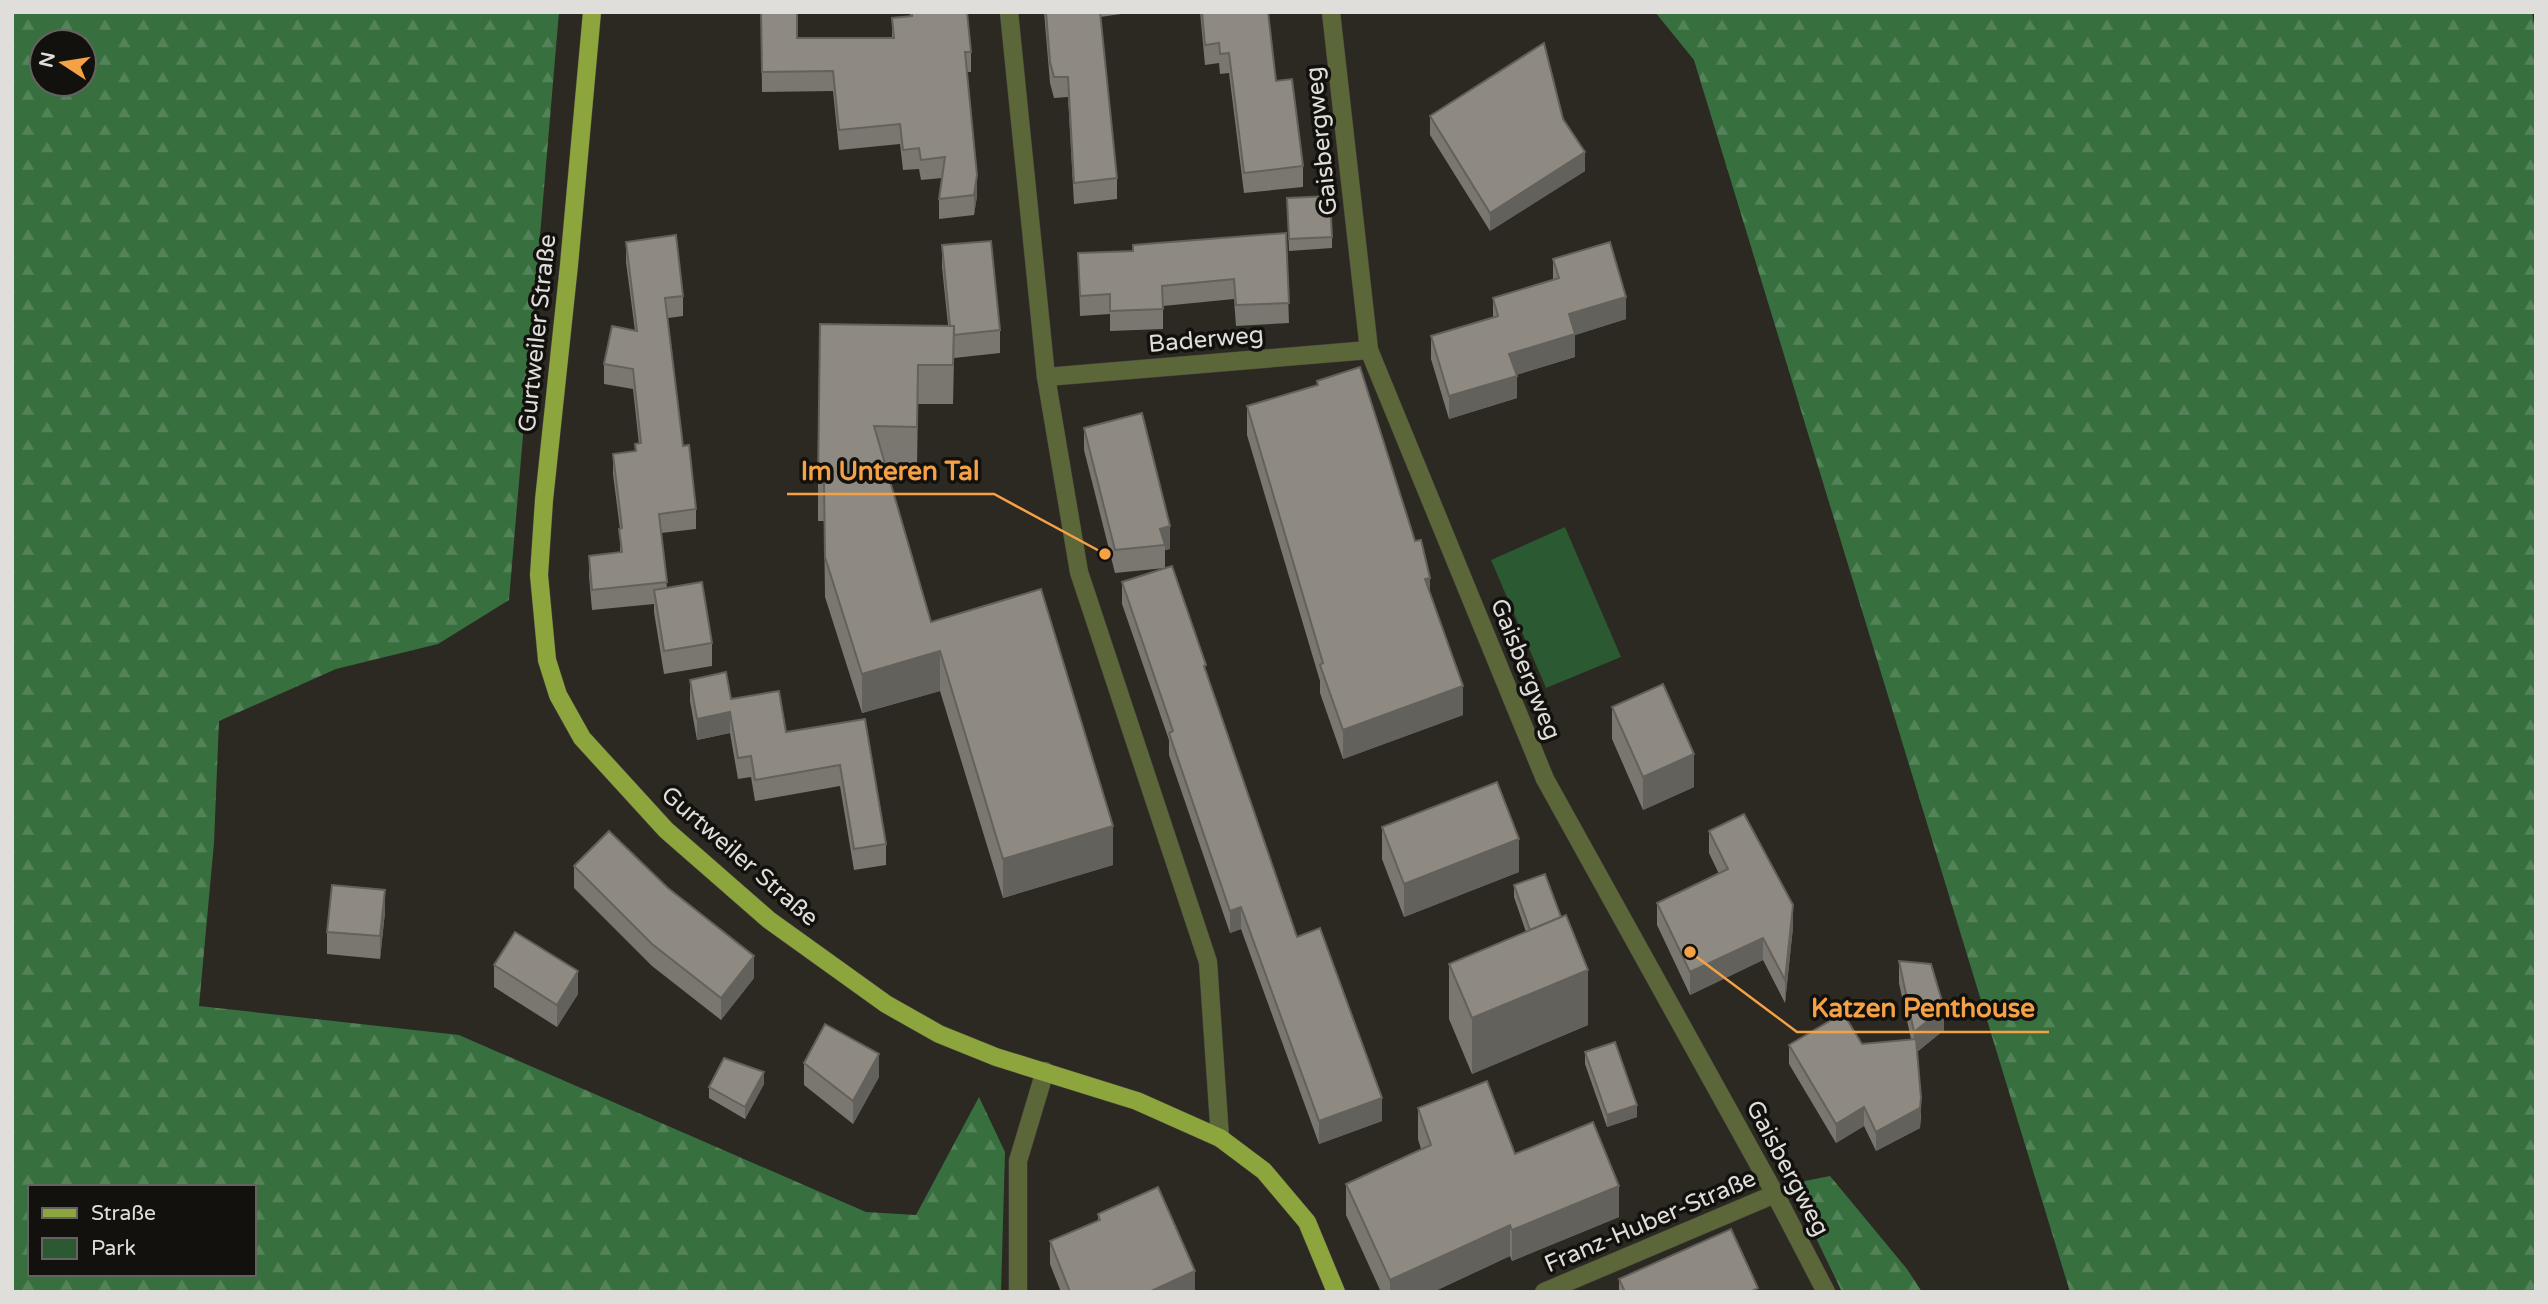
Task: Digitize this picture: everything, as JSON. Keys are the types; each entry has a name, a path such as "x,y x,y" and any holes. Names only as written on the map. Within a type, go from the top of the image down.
{"main road":[{"name":"Gurtweiler Straße","path":"592,12 539,575 547,660 558,695 582,738 666,830 769,920 886,1004 939,1034 996,1058 1137,1101 1220,1138 1264,1171 1307,1222 1336,1292"}],"street":[{"path":"1009,12 1046,377 1079,572 1208,962 1220,1138"},
{"name":"Gaisbergweg","path":"1331,12 1369,350 1545,779 1826,1292"},
{"name":"Baderweg","path":"1046,377 1369,350"},
{"path":"1018,1292 1018,1161 1045,1071"},
{"name":"Franz-Huber-Straße","path":"1544,1292 1775,1195"}],"green space":[{"path":"12,12 559,12 509,600 438,644 336,669 219,721 214,843 199,1006 459,1035 866,1212 916,1215 979,1097 1005,1152 1001,1292 12,1292"},
{"path":"1655,12 2532,12 2536,36 2536,1292 2070,1292 1694,60"},
{"path":"1565,527 1621,657 1546,688 1491,560"},
{"path":"1830,1176 1907,1269 1922,1292 1842,1292 1790,1184"}],"building":[{"path":"761,12 797,12 797,38 894,38 892,18 912,16 912,12 967,12 971,52 965,52 977,175 974,195 939,199 945,157 921,160 919,148 903,150 900,124 839,130 833,71 762,72"},
{"path":"1046,12 1100,12 1117,178 1074,183 1068,77 1054,77 1050,62"},
{"path":"1202,12 1268,12 1276,81 1292,79 1303,166 1244,173 1229,53 1220,54 1219,43 1205,45"},
{"path":"1544,43 1563,119 1585,152 1490,213 1430,116"},
{"path":"1330,196 1332,237 1289,239 1287,198"},
{"path":"1286,233 1289,303 1236,305 1234,279 1162,286 1163,309 1110,311 1110,294 1080,296 1078,253 1133,251 1133,245"},
{"path":"676,235 683,296 665,298 683,446 689,445 696,509 659,514 667,582 592,590 589,556 622,552 619,529 622,528 613,454 636,451 635,444 641,443 633,369 604,364 612,326 637,331 626,242"},
{"path":"991,241 1000,330 954,335 954,326 950,326 942,245"},
{"path":"1610,242 1626,297 1569,314 1575,334 1509,354 1517,376 1449,396 1431,336 1498,316 1493,298 1559,278 1553,259"},
{"path":"820,324 954,326 953,365 918,365 917,427 874,426 931,622 1041,589 1113,826 1003,859 940,651 862,674 825,557 824,481 818,482"},
{"path":"1360,367 1415,541 1421,540 1430,578 1425,579 1463,686 1343,730 1320,665 1323,663 1247,406 1318,385 1317,381"},
{"path":"1142,413 1170,526 1160,529 1165,545 1115,550 1084,428"},
{"path":"1172,566 1297,937 1320,928 1382,1098 1319,1121 1241,907 1230,911 1169,733 1173,731 1122,582"},
{"path":"702,582 712,643 664,651 654,590"},
{"path":"726,672 731,699 779,691 786,732 865,719 886,844 854,849 840,765 755,780 751,756 738,758 730,712 697,719 690,680"},
{"path":"1663,684 1694,754 1643,777 1612,707"},
{"path":"1497,782 1519,839 1404,884 1382,827"},
{"path":"1744,814 1793,905 1785,980 1763,938 1690,972 1657,903 1728,869 1709,831"},
{"path":"609,831 668,888 754,956 721,998 652,944 574,866"},
{"path":"1545,874 1561,917 1530,930 1514,885"},
{"path":"332,885 385,890 380,936 327,932"},
{"path":"1566,915 1588,970 1472,1018 1449,964"},
{"path":"515,932 578,971 557,1005 494,965"},
{"path":"1899,961 1931,964 1944,1008 1914,1032"},
{"path":"1843,1013 1862,1044 1916,1039 1920,1108 1876,1132 1864,1107 1836,1124 1789,1045"},
{"path":"825,1024 879,1054 853,1101 804,1063"},
{"path":"1615,1042 1637,1105 1607,1115 1585,1052"},
{"path":"724,1058 764,1072 745,1107 709,1087"},
{"path":"1487,1081 1515,1154 1593,1122 1619,1186 1512,1230 1510,1225 1390,1280 1346,1184 1431,1145 1418,1108"},
{"path":"1158,1187 1195,1271 1149,1292 1070,1292 1050,1241 1100,1220 1098,1214"},
{"path":"1731,1229 1758,1288 1750,1292 1625,1292 1619,1279"}],"place":[{"name":"Im Unteren Tal","path":"1105,554"},
{"name":"Katzen Penthouse","path":"1690,952"}]}
